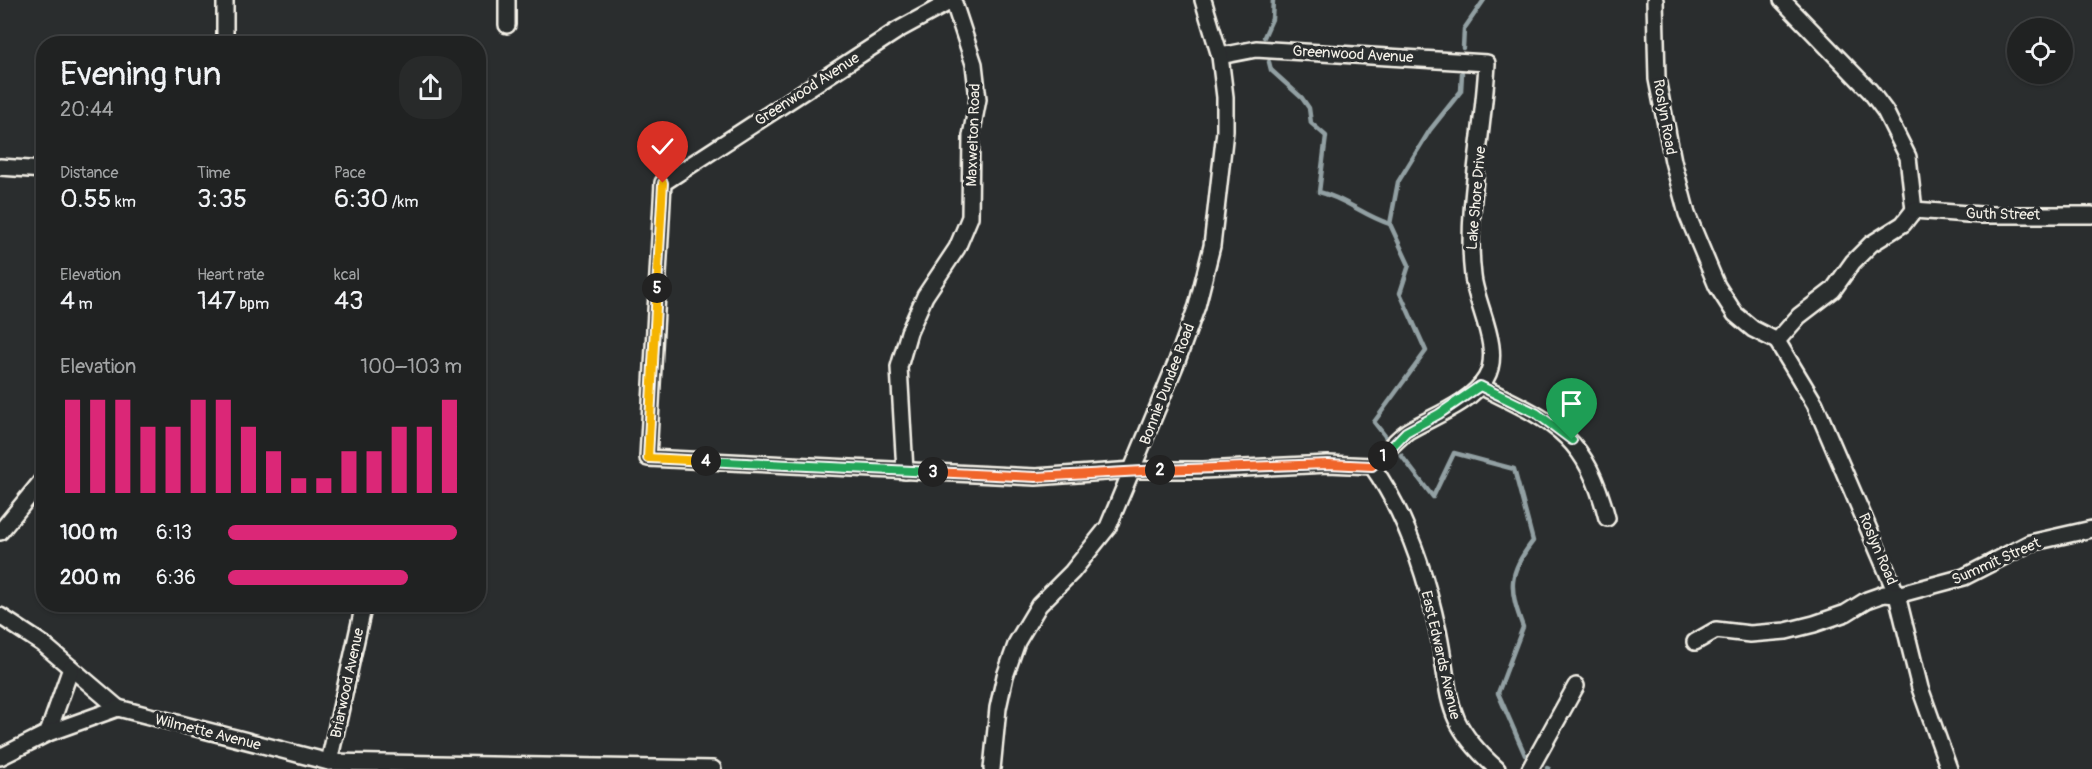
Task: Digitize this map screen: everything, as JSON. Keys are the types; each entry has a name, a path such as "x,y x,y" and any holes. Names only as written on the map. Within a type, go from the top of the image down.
{"street":[{"path":"225,0 225,36"},
{"path":"507,0 507,25"},
{"name":"Greenwood Avenue","path":"905,471 648,458 663,183 898,30 953,0"},
{"name":"Maxwelton Road","path":"905,471 899,367 909,332 925,296 957,248 970,217 971,136 978,99 974,64 953,0"},
{"name":"Bonnie Dundee Road","path":"992,769 998,708 1005,676 1017,642 1039,605 1072,572 1108,526 1133,470 1197,306 1212,246 1225,131 1226,97 1220,57 1203,0"},
{"name":"Roslyn Road","path":"1655,0 1657,80 1673,160 1688,214 1717,286 1735,314 1754,329 1778,341 1815,404 1897,595 1920,688 1949,769"},
{"path":"1778,341 1799,316 1833,291 1853,262 1871,244 1903,224 1914,210 1908,158 1885,111 1870,92 1782,0"},
{"name":"Greenwood Avenue","path":"1220,57 1256,49 1317,51 1353,57 1443,59 1487,63"},
{"name":"Lake Shore Drive","path":"1480,386 1492,361 1473,278 1470,241 1487,63"},
{"path":"0,166 36,169"},
{"name":"Guth Street","path":"1914,210 1981,215 2092,215"},
{"path":"905,471 1036,477 1133,470 1203,470 1328,464 1372,466 1406,432 1439,414 1480,386 1536,413 1572,440 1600,489 1607,518"},
{"name":"East Edwards Avenue","path":"1372,466 1398,511 1419,567 1437,629 1452,712 1466,740 1497,769"},
{"path":"0,532 36,488"},
{"name":"Summit Street","path":"1695,642 1716,630 1750,634 1786,631 1846,613 1867,600 1884,594 1897,595 1964,577 2030,543 2092,529"},
{"name":"Briarwood Avenue","path":"329,762 362,612"},
{"path":"0,616 43,644 118,708 48,733 0,757"},
{"path":"48,733 71,668"},
{"path":"1530,769 1576,686"},
{"name":"Wilmette Avenue","path":"118,708 329,762 713,769"}],"waterway":[{"path":"1264,37 1272,19 1273,0"},
{"path":"1463,48 1464,29 1484,0"},
{"path":"1269,62 1271,70 1302,98 1309,108 1311,123 1326,136 1319,192 1337,198 1390,224"},
{"path":"1385,436 1374,422 1426,351 1400,293 1409,265 1390,224 1398,182 1430,130 1461,91 1462,73"},
{"path":"1401,455 1433,497 1454,453 1514,469 1533,541 1518,563 1515,573 1513,592 1523,627 1498,693 1525,755"}],"route":[{"path":"663,183 648,458 1036,477 1133,470 1203,470 1328,464 1372,466 1406,432 1439,414 1480,386 1536,413 1572,440"}]}
